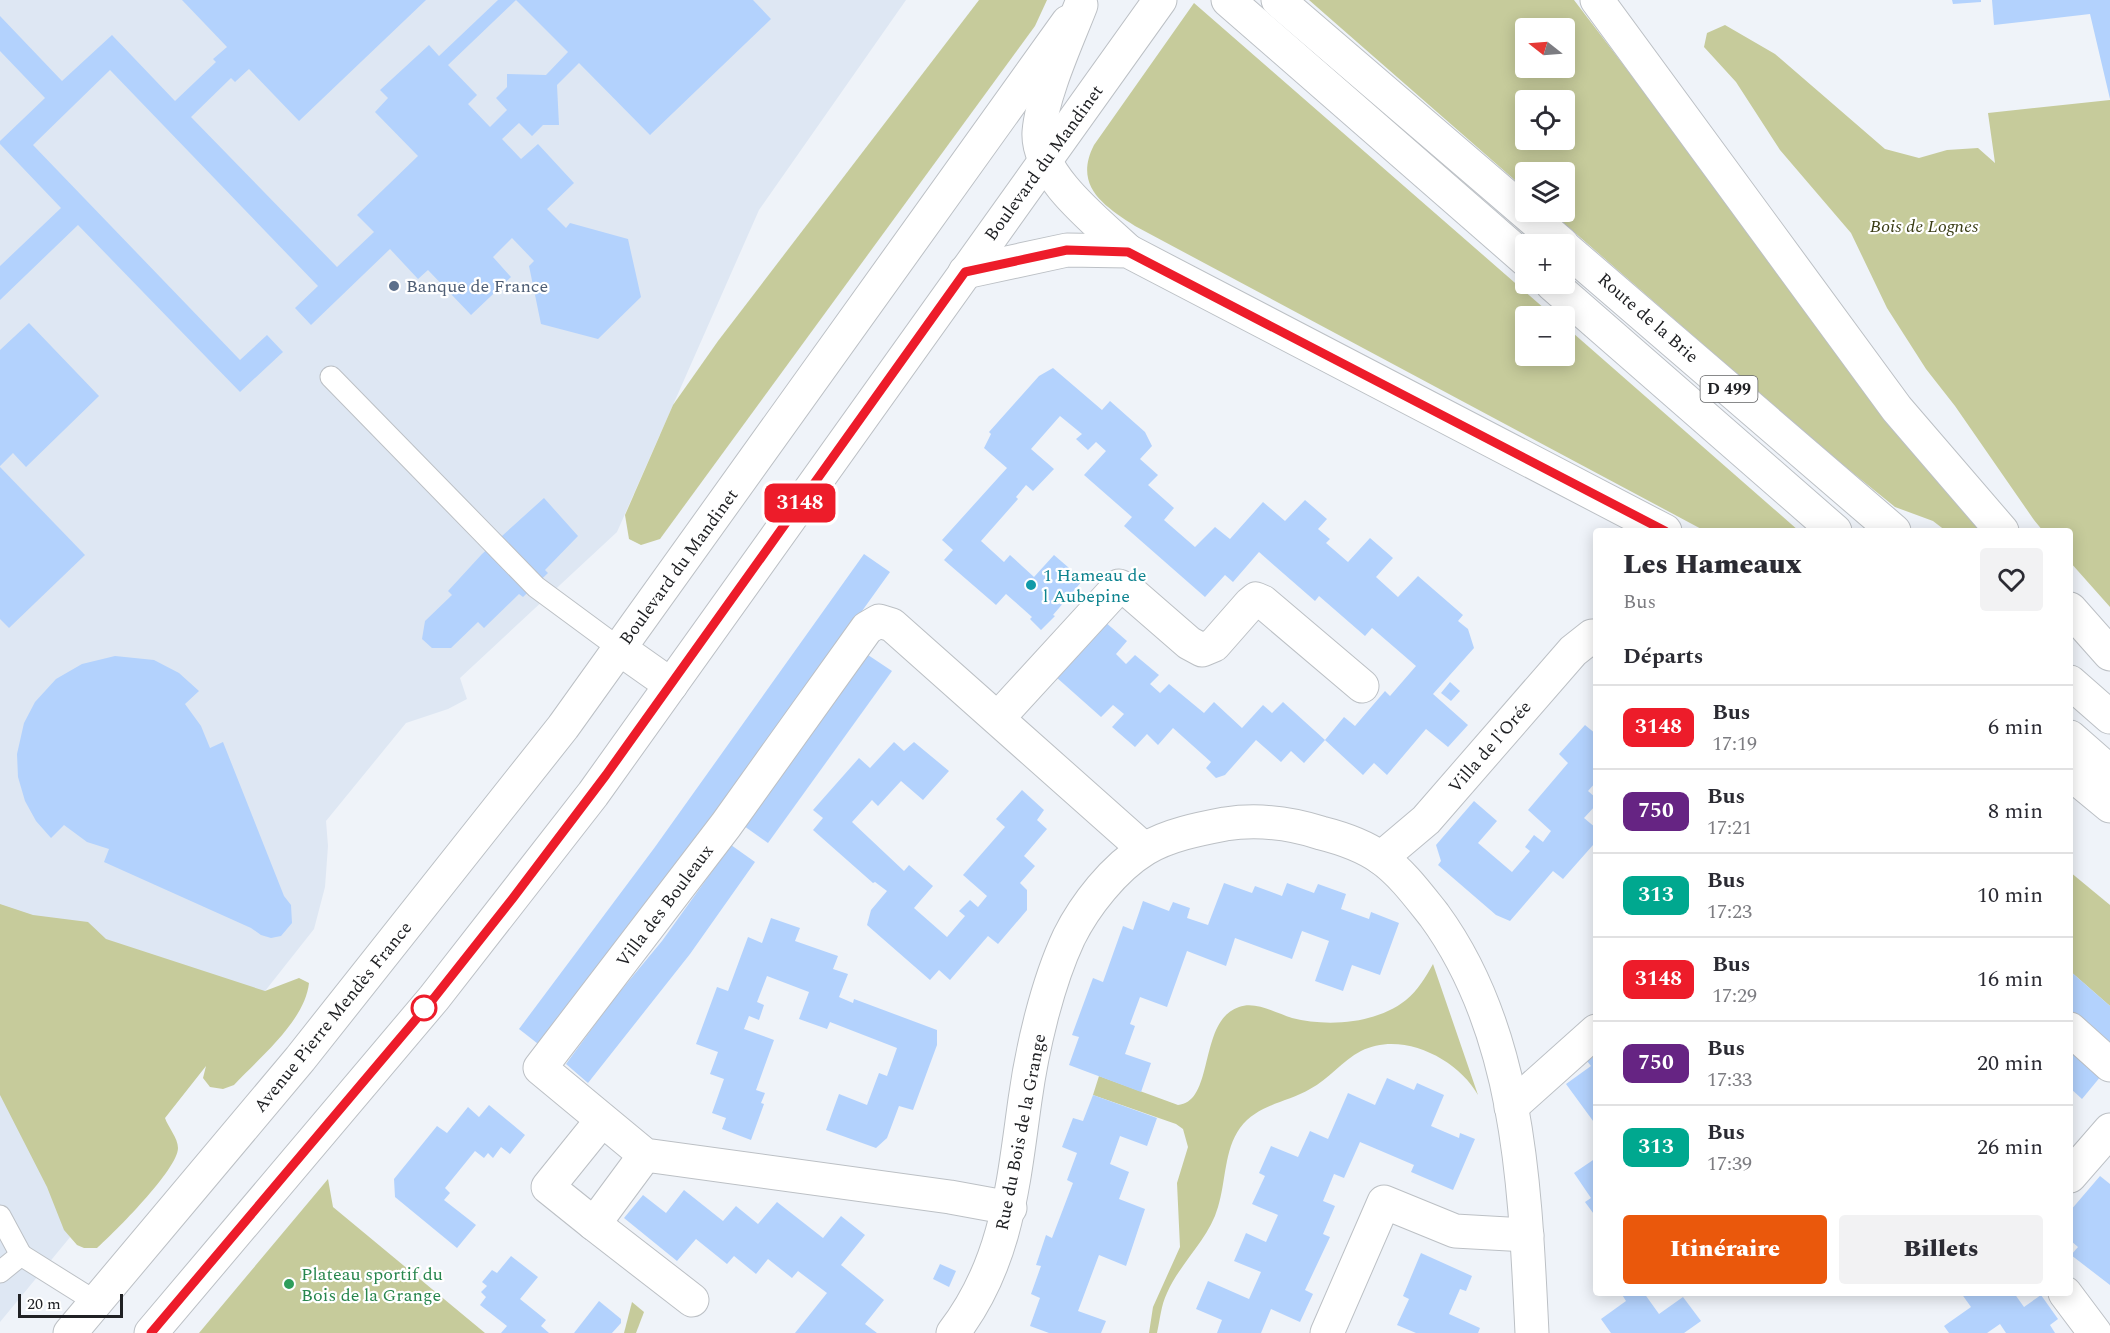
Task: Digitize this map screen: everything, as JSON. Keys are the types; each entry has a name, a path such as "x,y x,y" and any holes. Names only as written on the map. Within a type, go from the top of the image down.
{"main road":[{"name":"Boulevard du Mandinet","path":"151,1333 434,998 593,794 1160,0"},
{"path":"1228,0 1515,250"},
{"name":"Route de la Brie","path":"1278,0 1549,234"},
{"path":"1596,0 1897,409 1999,528"},
{"name":"Boulevard du Mandinet","path":"587,694 1082,2"},
{"path":"1082,2 1044,107 1038,134 1045,161 1070,196 1128,252 1659,528"},
{"path":"965,272 1067,250 1128,252"},
{"name":"Route de la Brie","path":"1575,256 1891,528"},
{"name":"Route de la Brie","path":"1563,294 1832,528"},
{"path":"998,718 1119,586 1128,590 1189,643 1202,650 1214,645 1256,599 1263,602 1362,686"},
{"path":"2073,612 2110,654"},
{"name":"Villa des Bouleaux","path":"645,1155 540,1068 726,825 867,628 879,621 892,625 1144,849"},
{"name":"Villa de l'Orée","path":"1381,858 1426,820 1573,651 1593,636"},
{"path":"620,649 671,686"},
{"path":"2073,685 2110,717"},
{"name":"Avenue Pierre Mendès France","path":"70,1333 333,1018 474,842 587,694"},
{"path":"2073,739 2110,772"},
{"path":"2073,775 2110,806"},
{"name":"Rue du Bois de la Grange","path":"953,1333 977,1298 993,1263 1010,1208 1032,1064 1053,981 1069,937 1090,904 1116,873 1144,849 1207,828 1234,823 1274,822 1342,839 1381,858 1413,887 1455,944 1487,1020 1511,1107 1523,1178 1532,1333"},
{"path":"2073,1032 2110,1065"},
{"path":"1511,1107 1593,1035"},
{"path":"602,1120 548,1187 692,1300"},
{"path":"2073,1173 2110,1130"},
{"path":"594,1224 645,1155 950,1197 1010,1208"},
{"path":"1327,1333 1384,1202 1455,1232 1527,1235"},
{"path":"2067,1296 2095,1333"}],"lane":[{"path":"331,377 536,588 620,649"},
{"path":"0,1216 21,1255 96,1302"},
{"path":"0,1272 21,1255"}],"shaded area":[{"path":"0,0 906,0 759,210 617,532 460,678 467,699 448,709 406,723 326,821 328,846 325,887 314,929 76,1230 0,1322"}],"green space":[{"path":"979,0 1047,0 1035,26 660,539 641,545 629,539 625,515 673,405 718,341"},
{"path":"1309,0 1574,0 1795,290 1983,528 1942,528 1933,521 1895,507 1827,452 1562,222 1575,222 1575,162 1515,162 1515,180"},
{"path":"1194,3 1515,283 1515,294 1528,294 1542,306 1515,306 1515,366 1575,366 1575,335 1796,528 1699,528 1135,226 1113,211 1095,193 1087,172 1088,159 1094,145"},
{"name":"Bois de Lognes","path":"1725,25 1775,54 1885,149 1919,158 1947,150 1978,148 1995,163 1988,113 2110,100 2110,607 2073,565 2073,528 2041,528 2034,520 1955,406 1926,369 1887,308 1851,233 1780,150 1736,82 1704,47 1707,33"},
{"path":"2073,874 2110,905 2110,1006 2073,974"},
{"path":"0,904 33,915 88,922 106,939 265,991 299,978 309,983 306,997 290,1025 234,1085 223,1089 210,1087 203,1078 206,1066 165,1118 178,1148 168,1170 144,1200 97,1248 84,1248 77,1245 64,1230 47,1187 0,1095"},
{"path":"1433,964 1478,1095 1457,1070 1427,1052 1411,1046 1377,1045 1361,1051 1310,1089 1255,1114 1240,1128 1231,1146 1221,1197 1214,1219 1167,1293 1157,1333 1149,1333 1153,1307 1180,1247 1177,1183 1188,1147 1183,1129 1176,1124 1093,1095 1099,1076 1178,1105 1190,1100 1197,1090 1217,1027 1226,1015 1239,1007 1252,1005 1306,1021 1336,1023 1366,1019 1394,1008 1406,1000 1418,988"},
{"path":"328,1179 333,1207 485,1333 199,1333"},
{"path":"632,1302 644,1312 636,1333 624,1333"}],"building":[{"path":"182,0 426,0 299,121 249,69 235,82 231,78 191,117 337,267 374,232 357,215 418,156 375,112 388,98 380,90 429,45 439,56 498,0 516,0 753,0 771,19 650,135 579,63 557,85 559,125 543,125 532,136 519,123 502,139 521,159 538,144 574,183 547,209 566,228 570,223 628,239 641,297 598,339 541,324 529,266 534,261 512,238 493,257 511,277 471,315 428,270 418,279 390,249 311,325 295,308 318,286 110,70 33,145 240,360 267,335 283,352 240,392 78,225 0,300 0,266 61,208 0,144 0,141 45,98 0,51 0,16 62,81 112,35 175,101 216,62 213,59 227,47","holes":["516,0 568,52 546,75 507,74 507,87 496,98 507,110 490,127 468,104 477,95 448,65"]},
{"path":"1952,0 1981,0 1981,2 1953,4"},
{"path":"1992,0 2110,0 2110,99 2090,14 1994,25"},
{"path":"29,323 99,396 26,467 13,453 0,466 0,350"},
{"path":"1053,368 1102,410 1110,401 1145,432 1152,446 1140,459 1158,475 1148,485 1174,508 1164,520 1195,547 1215,527 1230,539 1263,502 1285,521 1305,500 1327,519 1318,529 1330,539 1326,543 1348,562 1370,538 1393,558 1376,577 1398,597 1418,576 1463,615 1458,621 1468,629 1474,648 1433,694 1468,725 1448,747 1426,729 1387,775 1374,763 1363,775 1325,740 1344,717 1355,726 1385,691 1390,696 1416,666 1372,628 1365,636 1319,596 1315,601 1259,552 1233,582 1225,575 1205,597 1124,526 1132,517 1084,475 1106,451 1096,442 1088,450 1076,439 1082,434 1060,416 1031,449 1054,469 1033,491 1026,485 1016,497 1018,499 981,541 1004,562 1010,555 1034,577 1054,555 1083,580 1041,630 1030,619 1032,617 1006,594 996,605 944,560 953,550 942,540 1007,468 984,448 991,434 989,432 1039,376"},
{"path":"0,467 85,555 9,628 0,619"},
{"path":"544,498 578,536 545,570 548,573 523,597 519,594 484,628 478,622 451,648 432,648 422,639 425,621 452,595 448,591 482,554"},
{"path":"864,554 890,572 700,837 542,1047 519,1029 655,847"},
{"path":"1104,621 1127,641 1116,654 1126,664 1135,655 1159,675 1150,684 1160,693 1169,684 1204,713 1214,702 1242,728 1263,705 1272,713 1283,702 1325,740 1304,763 1291,751 1281,762 1256,740 1225,775 1216,778 1206,768 1211,762 1173,728 1158,745 1147,734 1135,747 1112,727 1124,714 1113,705 1101,717 1056,677"},
{"path":"868,655 892,671 768,843 744,826"},
{"path":"115,656 154,660 179,673 199,691 185,704 201,726 210,748 223,742 284,896 291,905 292,923 281,936 271,938 261,935 251,928 104,862 109,849 87,842 64,825 51,838 36,821 25,801 18,777 17,754 24,723 35,702 56,679 82,664"},
{"path":"1450,682 1460,691 1451,701 1441,693"},
{"path":"1585,725 1593,732 1593,785 1588,791 1593,795 1593,808 1584,818 1593,826 1593,845 1563,879 1553,871 1510,921 1496,915 1438,865 1441,861 1436,845 1474,801 1497,821 1478,843 1512,872 1530,851 1525,847 1534,835 1543,842 1551,831 1528,810 1568,763 1559,754"},
{"path":"894,742 904,751 914,742 949,771 923,800 901,781 878,806 872,800 852,822 904,871 909,865 933,886 914,908 947,937 965,916 959,911 970,900 978,907 987,896 963,875 1005,827 996,819 1022,790 1044,810 1037,820 1047,829 1024,856 1035,866 1020,883 1027,890 1027,910 998,944 988,936 950,980 939,970 930,980 867,925 871,910 887,891 875,882 873,883 813,830 823,818 813,810 859,758 870,768"},
{"path":"731,845 755,862 690,954 588,1083 566,1064 613,1000 662,941"},
{"path":"1224,883 1252,893 1255,886 1282,896 1287,883 1314,893 1318,884 1346,894 1341,909 1369,919 1371,912 1399,923 1380,975 1352,965 1343,991 1315,981 1329,941 1302,931 1292,959 1235,938 1226,966 1187,951 1167,1007 1140,997 1130,1024 1135,1026 1125,1054 1151,1063 1141,1092 1069,1065 1079,1037 1072,1035 1093,978 1103,982 1123,926 1133,930 1143,901 1169,911 1173,902 1190,908 1187,918 1208,925"},
{"path":"771,918 800,928 795,941 838,956 833,969 848,974 839,997 853,1003 854,999 937,1030 937,1045 913,1110 899,1106 887,1138 876,1148 826,1130 839,1094 867,1105 879,1073 887,1076 897,1048 830,1022 827,1029 799,1019 809,992 767,976 757,1002 764,1005 759,1020 749,1016 744,1029 774,1040 756,1090 765,1093 761,1103 764,1104 751,1140 722,1129 726,1118 712,1113 724,1079 710,1074 718,1052 696,1044 717,987 728,991 748,937 762,943"},
{"path":"2073,974 2110,1006 2110,1046 2073,1014"},
{"path":"2073,1052 2101,1076 2082,1099 2073,1091"},
{"path":"1593,1057 1593,1121 1566,1084 1591,1066 1587,1061"},
{"path":"1387,1078 1414,1090 1417,1083 1444,1095 1431,1126 1459,1138 1460,1133 1475,1139 1453,1190 1411,1172 1414,1165 1360,1142 1344,1178 1334,1174 1323,1201 1335,1206 1323,1234 1330,1237 1305,1290 1313,1294 1300,1322 1271,1309 1261,1333 1217,1333 1222,1320 1196,1309 1208,1281 1249,1299 1261,1272 1234,1261 1246,1233 1266,1242 1278,1215 1252,1204 1265,1176 1259,1173 1271,1146 1298,1157 1310,1131 1328,1139 1348,1093 1375,1105"},
{"path":"1093,1095 1157,1118 1147,1146 1120,1136 1110,1164 1129,1172 1119,1199 1145,1209 1126,1266 1099,1255 1078,1311 1106,1321 1101,1333 1049,1333 1030,1326 1040,1298 1031,1294 1041,1266 1036,1265 1046,1235 1052,1238 1073,1183 1067,1180 1077,1153 1062,1147 1073,1118 1083,1121"},
{"path":"489,1105 525,1135 510,1154 501,1147 493,1158 488,1153 484,1158 475,1151 445,1188 450,1193 444,1200 476,1225 457,1248 395,1197 394,1179 437,1126 447,1133 468,1107 479,1117"},
{"path":"1593,1160 1593,1213 1585,1202 1591,1198 1574,1173"},
{"path":"2100,1176 2110,1184 2110,1285 2073,1257 2078,1247 2073,1243 2073,1208"},
{"path":"684,1190 723,1221 736,1206 758,1224 777,1202 823,1238 841,1216 865,1235 841,1265 884,1300 865,1324 877,1333 795,1333 827,1293 798,1271 792,1278 768,1259 756,1274 734,1256 727,1264 696,1239 677,1261 624,1218 643,1195 666,1213"},
{"path":"1421,1253 1472,1276 1466,1291 1460,1289 1449,1314 1480,1328 1478,1333 1416,1333 1397,1325 1409,1299 1403,1296"},
{"path":"511,1256 538,1277 520,1299 546,1320 541,1326 549,1333 501,1333 507,1326 480,1305 486,1297 481,1292 487,1286 482,1282 492,1270 497,1273"},
{"path":"940,1264 956,1271 949,1287 933,1279"},
{"path":"1623,1296 1646,1296 1659,1314 1683,1297 1701,1321 1684,1333 1611,1333 1601,1319 1626,1301"},
{"path":"1963,1296 2016,1296 2024,1307 2042,1296 2058,1319 2050,1325 2055,1333 2006,1333 2000,1324 1987,1333 1949,1333 1944,1326 1971,1307"},
{"path":"599,1301 621,1319 621,1323 612,1333 574,1333"}],"bus line":[{"name":"3148","path":"151,1333 434,998 513,898 671,686 965,272 1067,250 1128,252 1659,528"}],"place":[{"name":"Banque de France","path":"394,286"},
{"name":"1 Hameau de l Aubepine","path":"1031,585"},
{"name":"Plateau sportif du Bois de la Grange","path":"289,1284"}]}
